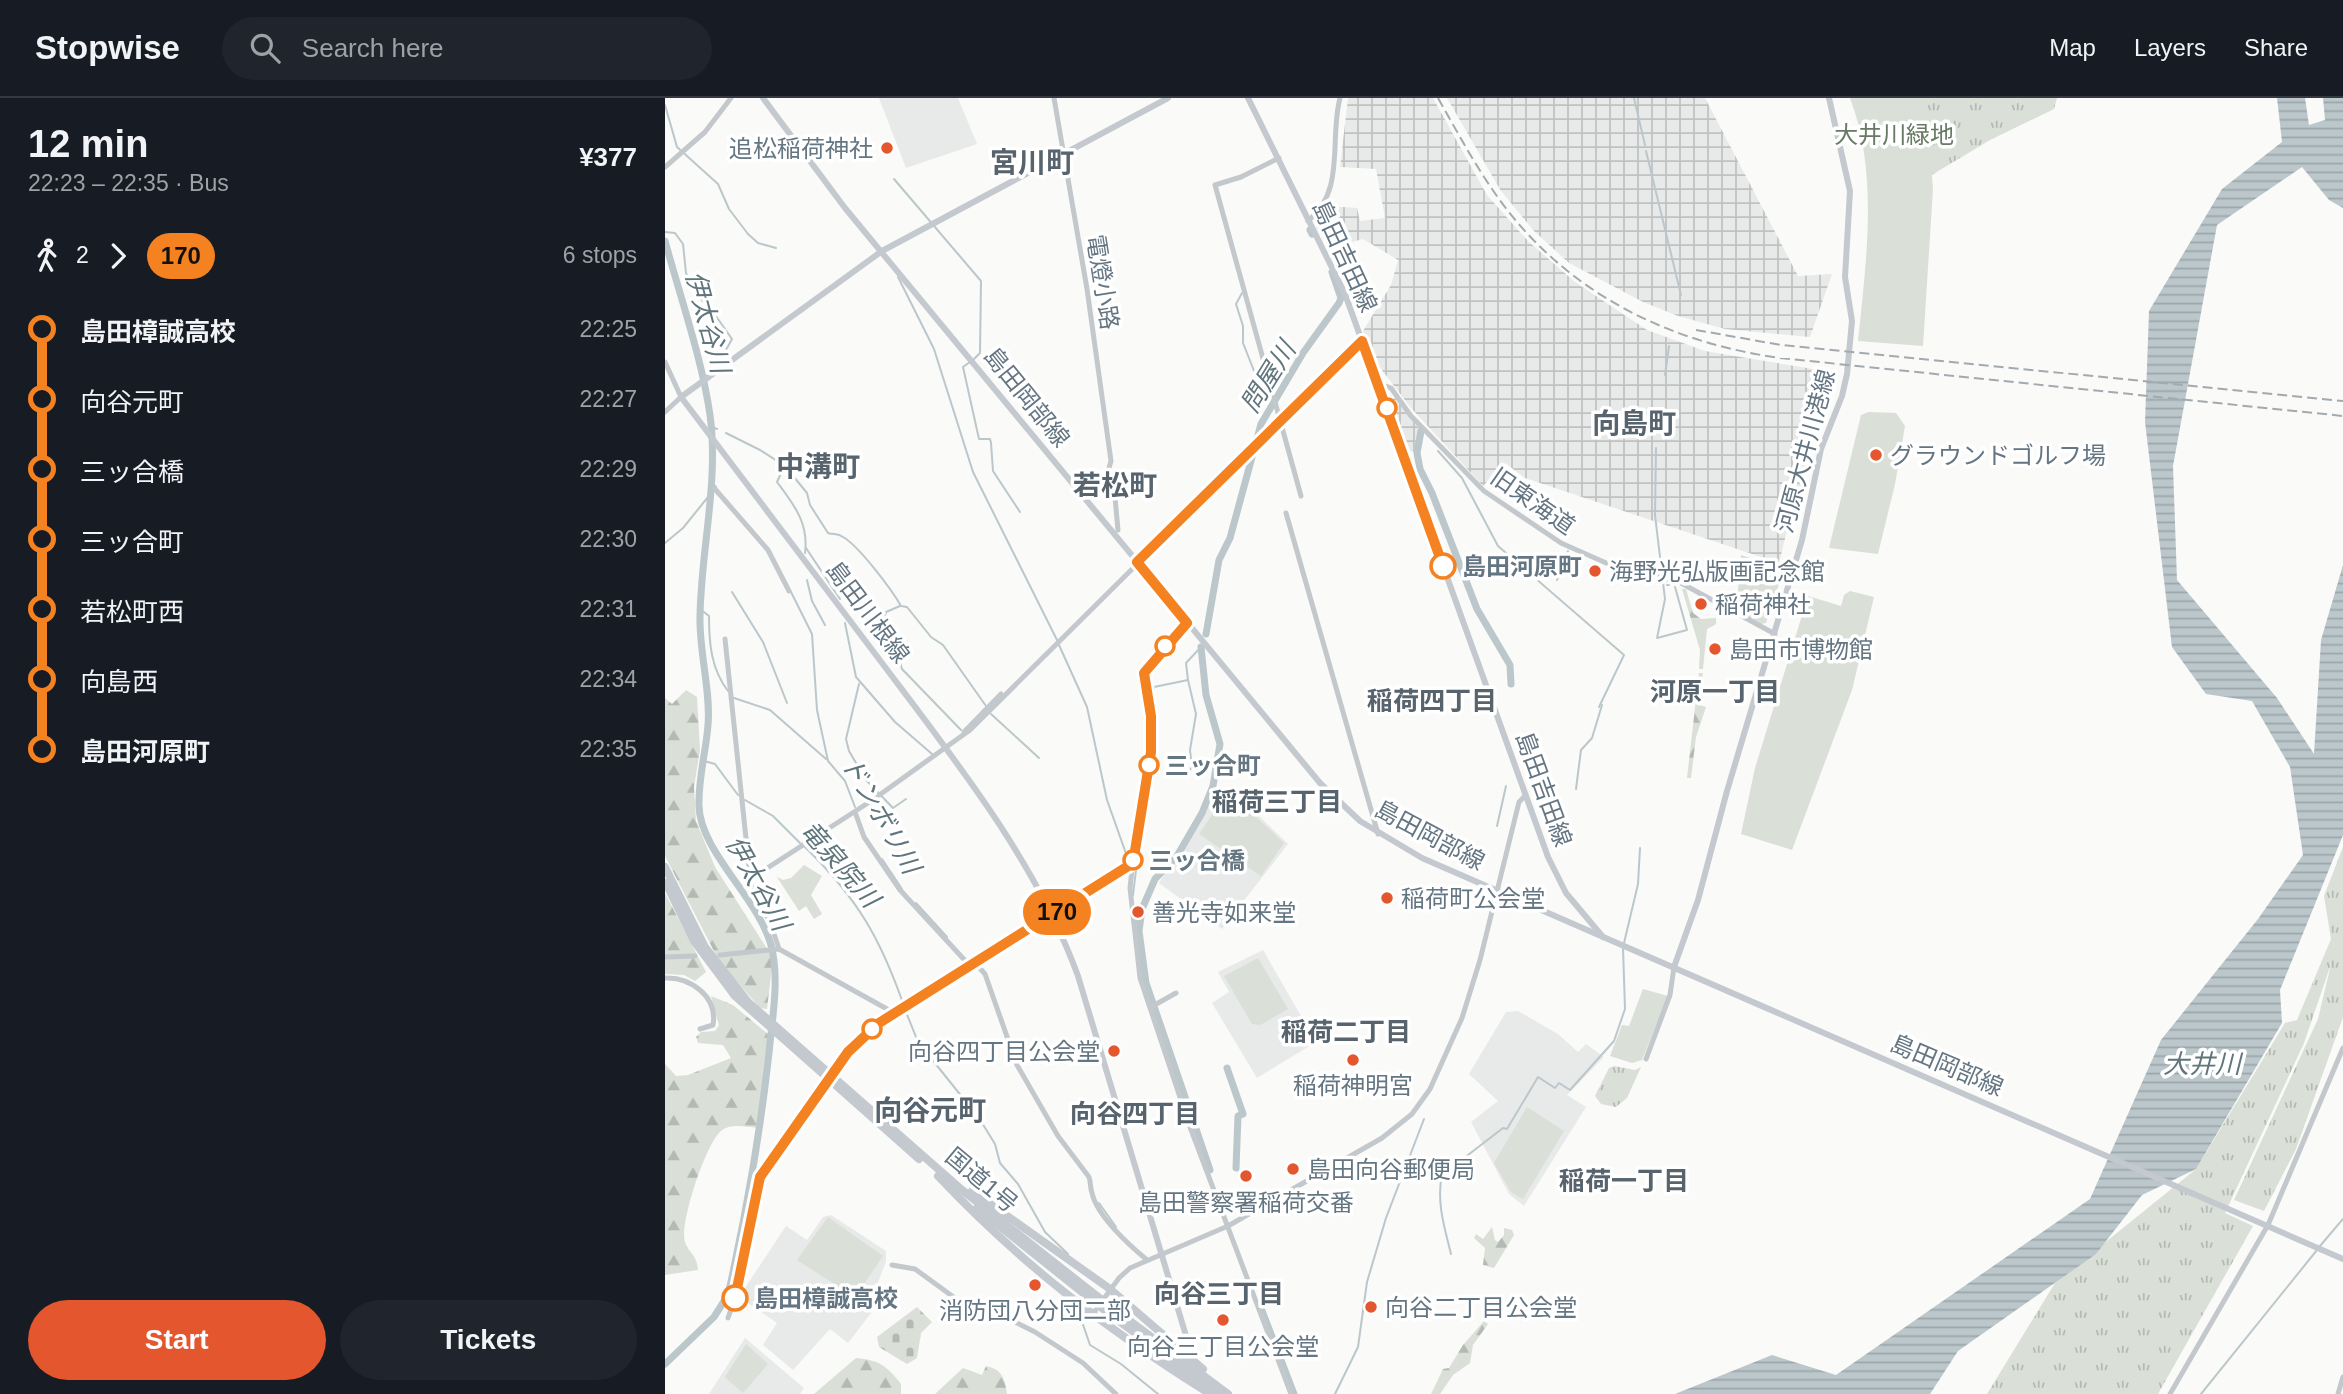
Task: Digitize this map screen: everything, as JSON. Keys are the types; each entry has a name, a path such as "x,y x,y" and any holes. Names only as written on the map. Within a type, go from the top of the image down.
{"highway":[{"name":"国道1号","path":"665,867 705,947 734,987 762,1018"},
{"name":"国道1号","path":"665,880 681,917 709,964 735,996 902,1141 938,1176 1217,1394"},
{"name":"国道1号","path":"902,1141 921,1154 961,1192"},
{"path":"961,1192 1110,1289 1209,1394"},
{"path":"961,1192 1046,1280 1091,1315 1179,1362 1230,1394"}],"main road":[{"name":"島田岡部線","path":"762,98 797,147 1319,783 1378,834 1422,858 1496,891 2343,1259"},
{"path":"681,397 882,251 1168,98"},
{"name":"島田吉田線","path":"1248,98 1337,275 1557,877 1575,904 1603,937"},
{"name":"河原大井川港線","path":"1677,968 1802,540 1821,449 1842,396 1851,334 1845,277 1850,191 1829,98"},
{"name":"島田川根線","path":"681,397 947,749 1033,879 1052,915 1078,976 1204,1394"},
{"path":"1589,931 1593,923"}],"street":[{"path":"665,167 705,132 731,98"},
{"name":"電燈小路","path":"1054,98 1100,374 1111,461 1108,471 1113,476 1118,530"},
{"path":"1308,221 1322,208 1329,193 1341,98"},
{"path":"1279,158 1241,177 1215,185 1301,496"},
{"path":"752,878 947,749 1362,341"},
{"path":"665,362 681,397 665,412"},
{"name":"旧東海道","path":"1378,383 1391,388 1411,416 1484,491 1561,543 1613,566 1679,582 1775,634"},
{"path":"1080,493 1108,471"},
{"path":"715,489 768,550 789,591"},
{"path":"1286,513 1378,834"},
{"path":"1187,623 1144,673 1151,716 1151,752 1133,863 1130,903 1140,978 1153,1006 1190,1127 1229,1226 1249,1290 1291,1394"},
{"path":"725,639 754,893 770,922 778,949"},
{"path":"1091,1315 1127,1270 1146,1259 1229,1226 1393,1131 1419,1105 1437,1074 1462,1018 1519,802 1526,796"},
{"path":"855,812 864,837 899,890 985,974 1017,1065 1041,1107 1089,1177 1090,1191 1097,1203 1122,1239 1146,1259"},
{"path":"728,1318 735,1298 760,1177 848,1052 879,1023 974,966 1133,863"},
{"path":"720,955 778,949 896,1014"},
{"path":"665,957 695,956"},
{"path":"1646,1059 1677,968"},
{"path":"665,978 681,977 693,982 711,1004 713,1025 700,1029"},
{"path":"1153,1006 1176,993"},
{"path":"2170,1394 2265,1224 2343,1048"},
{"path":"892,1265 915,1269 959,1301 995,1312 1035,1332 1083,1363 1116,1394"},
{"path":"2338,1394 2343,1377"}],"shaded area":[{"path":"879,98 958,98 977,144 906,168"},
{"path":"1348,98 1433,98 1487,195 1528,241 1575,282 1647,330 1705,351 1831,372 1803,484 1793,506 1779,563 1525,478 1505,463 1483,486 1411,408 1375,361 1363,331 1391,285 1398,260 1363,239 1352,242 1341,232 1320,235 1314,221 1328,206 1357,208 1360,221 1385,218 1376,169 1340,167"},
{"path":"1447,98 1705,98 1798,276 1832,274 1810,337 1725,329 1678,316 1643,302 1569,263 1534,231 1501,191"},
{"path":"1395,398 1420,429 1414,452 1406,451 1388,401"},
{"path":"1215,796 1227,797 1260,817 1288,844 1222,929 1159,883"},
{"path":"1263,950 1316,1042 1257,1078 1212,1003 1229,992 1218,972"},
{"path":"1518,1011 1558,1034 1578,1052 1586,1044 1604,1057 1567,1095 1586,1107 1524,1206 1509,1194 1471,1122 1498,1101 1469,1074 1506,1012"},
{"path":"831,1215 886,1251 886,1262 877,1285 871,1313 848,1343 830,1329 793,1370 763,1345 777,1323 739,1297 786,1226 807,1240 823,1217"},
{"path":"745,1338 804,1388 800,1394 709,1394"}],"green space":[{"name":"大井川緑地","path":"1850,98 1926,98 1933,189 1923,346 1858,341 1867,249 1867,187 1865,157"},
{"path":"1923,98 2057,98 2054,109 1990,140 1930,176"},
{"name":"グラウンドゴルフ場","path":"1869,412 1896,413 1905,426 1895,484 1878,554 1829,548 1861,415"},
{"path":"1741,555 1784,569 1766,623 1757,625 1726,606 1738,591"},
{"path":"1682,589 1686,589 1693,613 1701,619 1716,618 1716,624 1707,629 1703,669 1699,669 1700,650"},
{"path":"1850,591 1874,597 1852,690 1792,850 1741,834 1755,768 1808,596 1841,606 1844,595"},
{"path":"1699,673 1703,673 1699,705 1706,707 1696,737 1691,778 1687,778"},
{"path":"686,690 697,697 700,750 694,787 696,821 715,867 773,958 767,1009 760,1008 719,961 665,856 665,698 672,704"},
{"path":"1223,799 1254,815 1284,843 1261,876 1199,834"},
{"path":"2343,847 2343,1017 2296,1149 2264,1211 2234,1200 2318,1019 2331,964 2304,1043 2225,1213 2253,1226 2158,1394 1987,1394 2055,1283 2196,1169 2285,1023 2297,1020 2331,939 2324,896"},
{"path":"804,865 822,876 811,895 822,914 814,919 806,906 799,911 777,877 783,880 791,878"},
{"path":"665,893 706,972 695,981 684,975 665,974"},
{"path":"1258,958 1288,1009 1260,1025 1252,1024 1224,976"},
{"path":"1643,989 1668,996 1642,1060 1632,1063 1610,1056 1622,1025 1629,1026"},
{"path":"711,996 733,1005 768,1034 758,1128 729,1127 715,1138 695,1184 684,1233 685,1242 698,1270 665,1275 665,1064 676,1076 688,1075 731,1058 723,1045 698,1043 696,1037 701,1032 715,1031 719,1025"},
{"path":"1614,1066 1635,1070 1641,1067 1627,1098 1616,1107 1601,1104 1595,1096 1609,1068"},
{"path":"1527,1107 1564,1131 1523,1199 1511,1192 1494,1163"},
{"path":"828,1217 883,1256 855,1297 797,1260"},
{"path":"1492,1227 1498,1242 1504,1235 1504,1228 1512,1230 1514,1235 1494,1268 1483,1265 1485,1248 1474,1238 1476,1234 1483,1239"},
{"path":"917,1307 932,1322 921,1333 917,1358 907,1364 879,1347 877,1337"},
{"path":"1484,1321 1488,1324 1473,1345 1470,1363 1453,1375 1440,1394 1431,1394 1443,1369 1449,1368 1463,1345"},
{"path":"746,1344 768,1364 743,1393 725,1377"},
{"path":"856,1358 871,1360 887,1368 901,1384 901,1394 814,1394"},
{"path":"986,1366 1002,1376 1007,1394 935,1394 963,1368 982,1375"}],"water":[{"name":"大井川","path":"2277,98 2305,98 2309,125 2325,120 2323,98 2343,98 2343,208 2329,200 2302,167 2217,225 2173,466 2177,580 2277,698 2314,754 2321,640 2343,565 2343,835 2280,990 2282,1023 2196,1169 2142,1195 2096,1254 1958,1351 1930,1394 1675,1394 1772,1355 1836,1375 2090,1199 2161,1040 2258,919 2303,855 2290,767 2252,701 2206,694 2172,647 2145,422 2149,311 2222,189 2282,142"}],"waterway":[{"path":"1634,98 1645,145"},
{"path":"665,105 677,147 718,184 729,209 748,234 758,243 776,248"},
{"path":"1646,151 1681,295"},
{"path":"894,179 981,281 980,353 974,359"},
{"name":"問屋川","path":"1310,230 1312,234"},
{"path":"665,232 675,233 683,244 686,273 695,293 711,309 732,339 726,350 727,355"},
{"name":"伊太谷川","path":"665,241 702,372 712,440 711,490 700,616 708,712 699,806 709,840 764,927 771,945 775,971 769,1053 757,1145 728,1295 714,1317 665,1364"},
{"name":"問屋川","path":"1206,634 1219,560 1230,538 1261,424 1303,353 1339,303 1341,298 1332,272"},
{"path":"898,277 934,349 973,472 1057,640"},
{"path":"1242,293 1236,304 1243,326 1243,343 1260,386"},
{"path":"1665,375 1669,346"},
{"path":"970,362 963,367 979,439 990,439 993,471 1020,512"},
{"name":"伊太谷川","path":"710,426 717,429"},
{"path":"1421,431 1417,453 1420,469 1477,609 1510,665 1511,684"},
{"path":"726,433 785,466 807,493 810,505 828,533 841,536 850,542 866,559 901,606 907,607 931,637 943,645 986,706"},
{"path":"1656,448 1655,515 1665,599 1657,638 1687,630 1675,587"},
{"path":"1438,451 1462,478 1498,546 1624,655 1599,707"},
{"path":"784,467 777,482 802,523 805,553"},
{"name":"ドンボリ川","path":"710,481 716,487"},
{"path":"665,543 683,528 708,497"},
{"path":"806,548 840,599"},
{"path":"1557,580 1568,551"},
{"path":"807,580 812,601 825,625"},
{"name":"ドンボリ川","path":"790,590 812,634 817,710 828,761 845,781 855,807"},
{"path":"732,592 763,642 787,703"},
{"path":"900,606 886,612 885,616 902,669 961,730"},
{"path":"700,609 709,616 712,655 718,674 728,691"},
{"path":"845,623 856,677 895,722 932,754"},
{"path":"1059,645 1087,707 1107,800 1129,862"},
{"path":"1145,798 1154,755 1154,687 1188,680 1186,663 1201,647"},
{"name":"問屋川","path":"1201,647 1206,695 1220,744 1213,786 1202,813 1177,856 1155,879 1142,909 1139,931 1146,983 1210,1170"},
{"path":"1187,774 1192,767 1190,750 1196,714 1188,680"},
{"path":"859,684 846,739 849,751 866,780 893,808 906,799"},
{"path":"734,698 770,710 826,759"},
{"path":"1576,789 1581,750 1592,738 1602,705"},
{"path":"991,714 1039,758"},
{"name":"竜泉院川","path":"704,761 715,764 738,795"},
{"path":"1497,826 1506,786"},
{"name":"竜泉院川","path":"745,800 773,816 800,843"},
{"path":"1133,895 1144,803"},
{"name":"竜泉院川","path":"805,847 839,884 865,920 886,959 904,1006"},
{"path":"1624,943 1638,884 1640,848"},
{"name":"ドンボリ川","path":"882,859 902,889"},
{"name":"ドンボリ川","path":"916,903 947,937"},
{"name":"問屋川","path":"1136,918 1139,931"},
{"path":"1451,1254 1441,1205 1442,1175 1503,1128 1507,1129 1538,1077 1555,1088 1559,1083 1570,1090 1614,1041 1625,1009 1623,948"},
{"name":"竜泉院川","path":"906,1012 918,1042 979,1118 995,1144 1000,1163 1018,1184 1045,1232 1068,1254"},
{"path":"1227,1068 1243,1114 1238,1116 1236,1168"},
{"path":"1335,1394 1358,1347 1367,1282 1386,1218 1424,1119"},
{"name":"ドンボリ川","path":"1099,1203 1116,1227"},
{"path":"2320,1246 2343,1219"},
{"path":"2201,1394 2317,1250"},
{"path":"1259,1303 1294,1394"},
{"name":"竜泉院川","path":"1077,1307 1090,1345 1121,1364 1158,1394"}],"railway":[{"path":"1438,98 1505,207 1561,266 1593,290 1627,310 1701,341 1780,358 2343,416"},
{"path":"1696,330 1781,345 2343,401"}],"bus line":[{"name":"170","path":"735,1298 760,1177 852,1047 879,1023 905,1010 1133,863 1151,752 1151,716 1144,673 1147,666 1187,623 1137,562 1362,341 1443,566"}],"place":[{"name":"追松稲荷神社","path":"887,148"},
{"name":"グラウンドゴルフ場","path":"1876,455"},
{"name":"島田河原町","path":"1443,566"},
{"name":"海野光弘版画記念館","path":"1595,571"},
{"name":"稲荷神社","path":"1701,604"},
{"name":"島田市博物館","path":"1715,649"},
{"name":"三ッ合町","path":"1149,765"},
{"name":"三ッ合橋","path":"1133,860"},
{"name":"稲荷町公会堂","path":"1387,898"},
{"name":"善光寺如来堂","path":"1138,912"},
{"name":"向谷四丁目公会堂","path":"1114,1051"},
{"name":"稲荷神明宮","path":"1353,1060"},
{"name":"島田向谷郵便局","path":"1293,1169"},
{"name":"島田警察署稲荷交番","path":"1246,1176"},
{"name":"消防団八分団二部","path":"1035,1285"},
{"name":"島田樟誠高校","path":"735,1298"},
{"name":"向谷二丁目公会堂","path":"1371,1307"},
{"name":"向谷三丁目公会堂","path":"1223,1320"}],"district":[{"name":"宮川町","path":"1032,162"},
{"name":"向島町","path":"1634,423"},
{"name":"中溝町","path":"818,466"},
{"name":"若松町","path":"1115,485"},
{"name":"河原一丁目","path":"1715,692"},
{"name":"稲荷四丁目","path":"1432,701"},
{"name":"稲荷三丁目","path":"1277,802"},
{"name":"稲荷二丁目","path":"1346,1032"},
{"name":"向谷元町","path":"930,1110"},
{"name":"向谷四丁目","path":"1135,1114"},
{"name":"稲荷一丁目","path":"1624,1181"},
{"name":"向谷三丁目","path":"1219,1294"}]}
